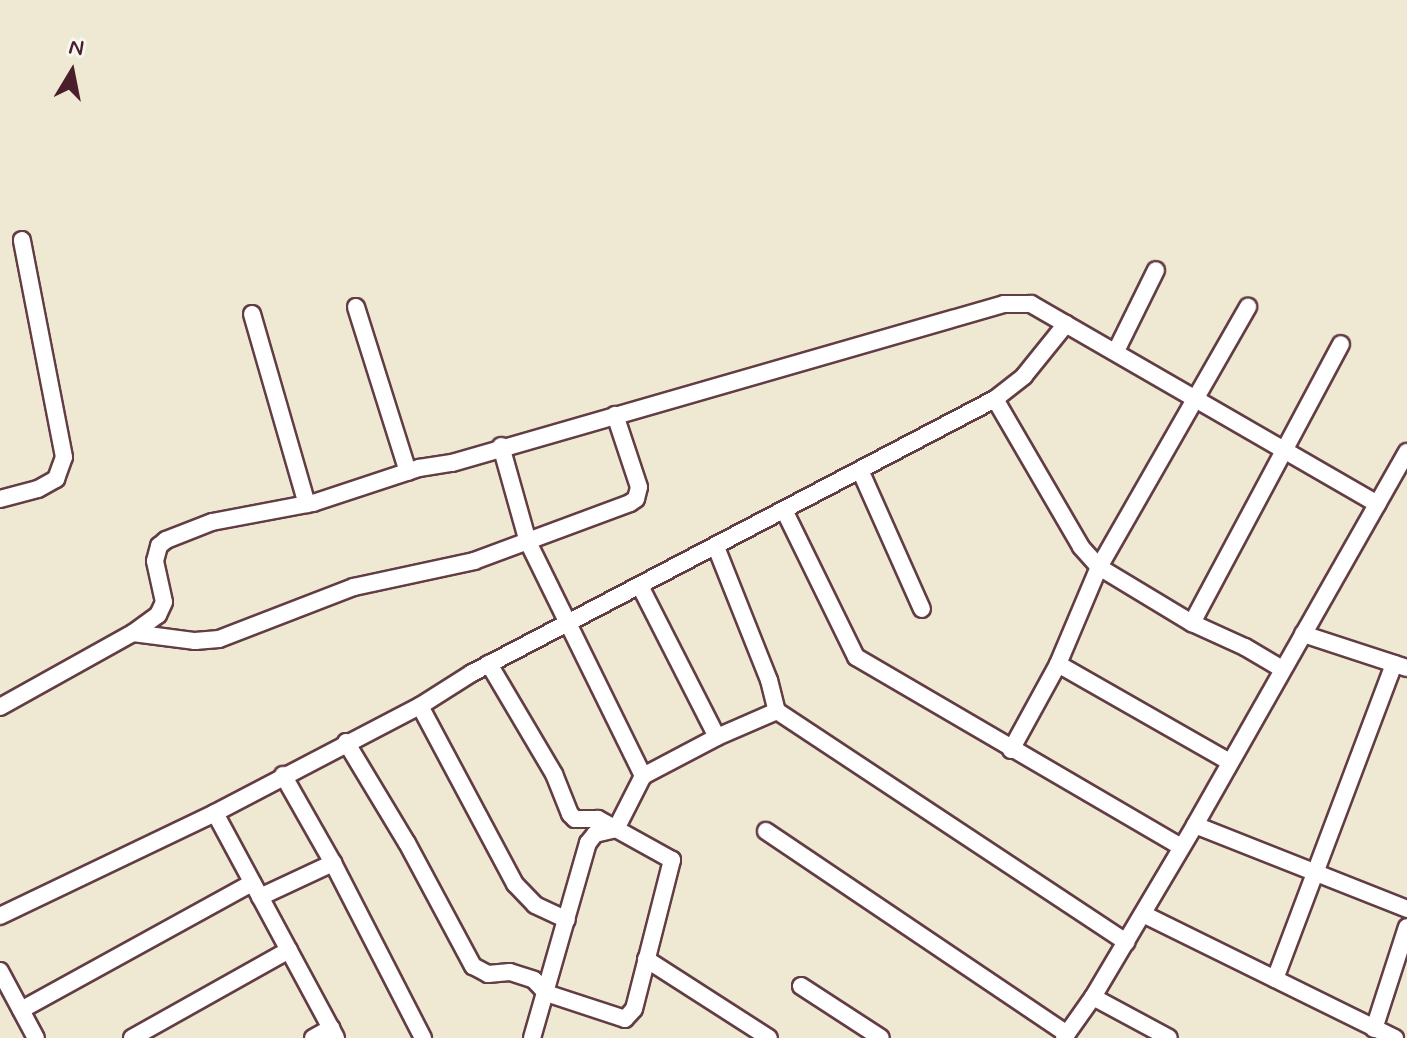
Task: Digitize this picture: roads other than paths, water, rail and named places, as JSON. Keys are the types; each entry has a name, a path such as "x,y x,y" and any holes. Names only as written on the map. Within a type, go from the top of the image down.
{"street":[{"path":"0,499 38,489 56,479 64,457 22,240"},
{"path":"1116,351 1156,270"},
{"path":"0,707 133,633 158,615 164,602 155,561 159,546 166,540 212,522 307,504 408,472 437,467 501,446 1004,304 1031,304 1377,504"},
{"path":"356,307 408,472"},
{"path":"1011,750 1058,664 1099,567 1248,307"},
{"path":"252,314 307,504"},
{"path":"0,916 215,813 420,706 489,664 995,399 1024,376 1066,324"},
{"path":"1192,623 1341,344"},
{"path":"995,399 1081,547 1099,567 1192,623 1245,647 1282,669"},
{"path":"133,633 195,641 219,639 354,587 461,565 636,499 639,487 615,415"},
{"path":"501,446 528,542 566,625 643,776"},
{"path":"766,831 1066,1036 1093,997 1195,825 1407,452"},
{"path":"860,470 922,609"},
{"path":"784,510 856,657 1181,847"},
{"path":"716,547 769,680 777,711 1126,942"},
{"path":"640,586 717,737"},
{"path":"1275,979 1315,873 1401,666 1303,634"},
{"path":"346,742 407,843 473,966 488,974 510,972 534,980 546,993 625,1019 634,1009 672,860 598,819 575,819 570,814 554,774 489,664"},
{"path":"1058,664 1230,762"},
{"path":"420,706 515,884 535,905 567,920"},
{"path":"532,1038 588,843 595,834 616,829 643,776 717,737 777,711"},
{"path":"283,775 333,863 423,1038"},
{"path":"215,813 334,1033 313,1038"},
{"path":"1195,825 1407,909"},
{"path":"21,1010 256,890 333,863"},
{"path":"1143,914 1395,1038"},
{"path":"1374,1029 1407,927"},
{"path":"132,1038 289,950"},
{"path":"646,959 769,1038"},
{"path":"0,971 36,1038"},
{"path":"801,986 881,1038"},
{"path":"1093,997 1169,1038"}]}
